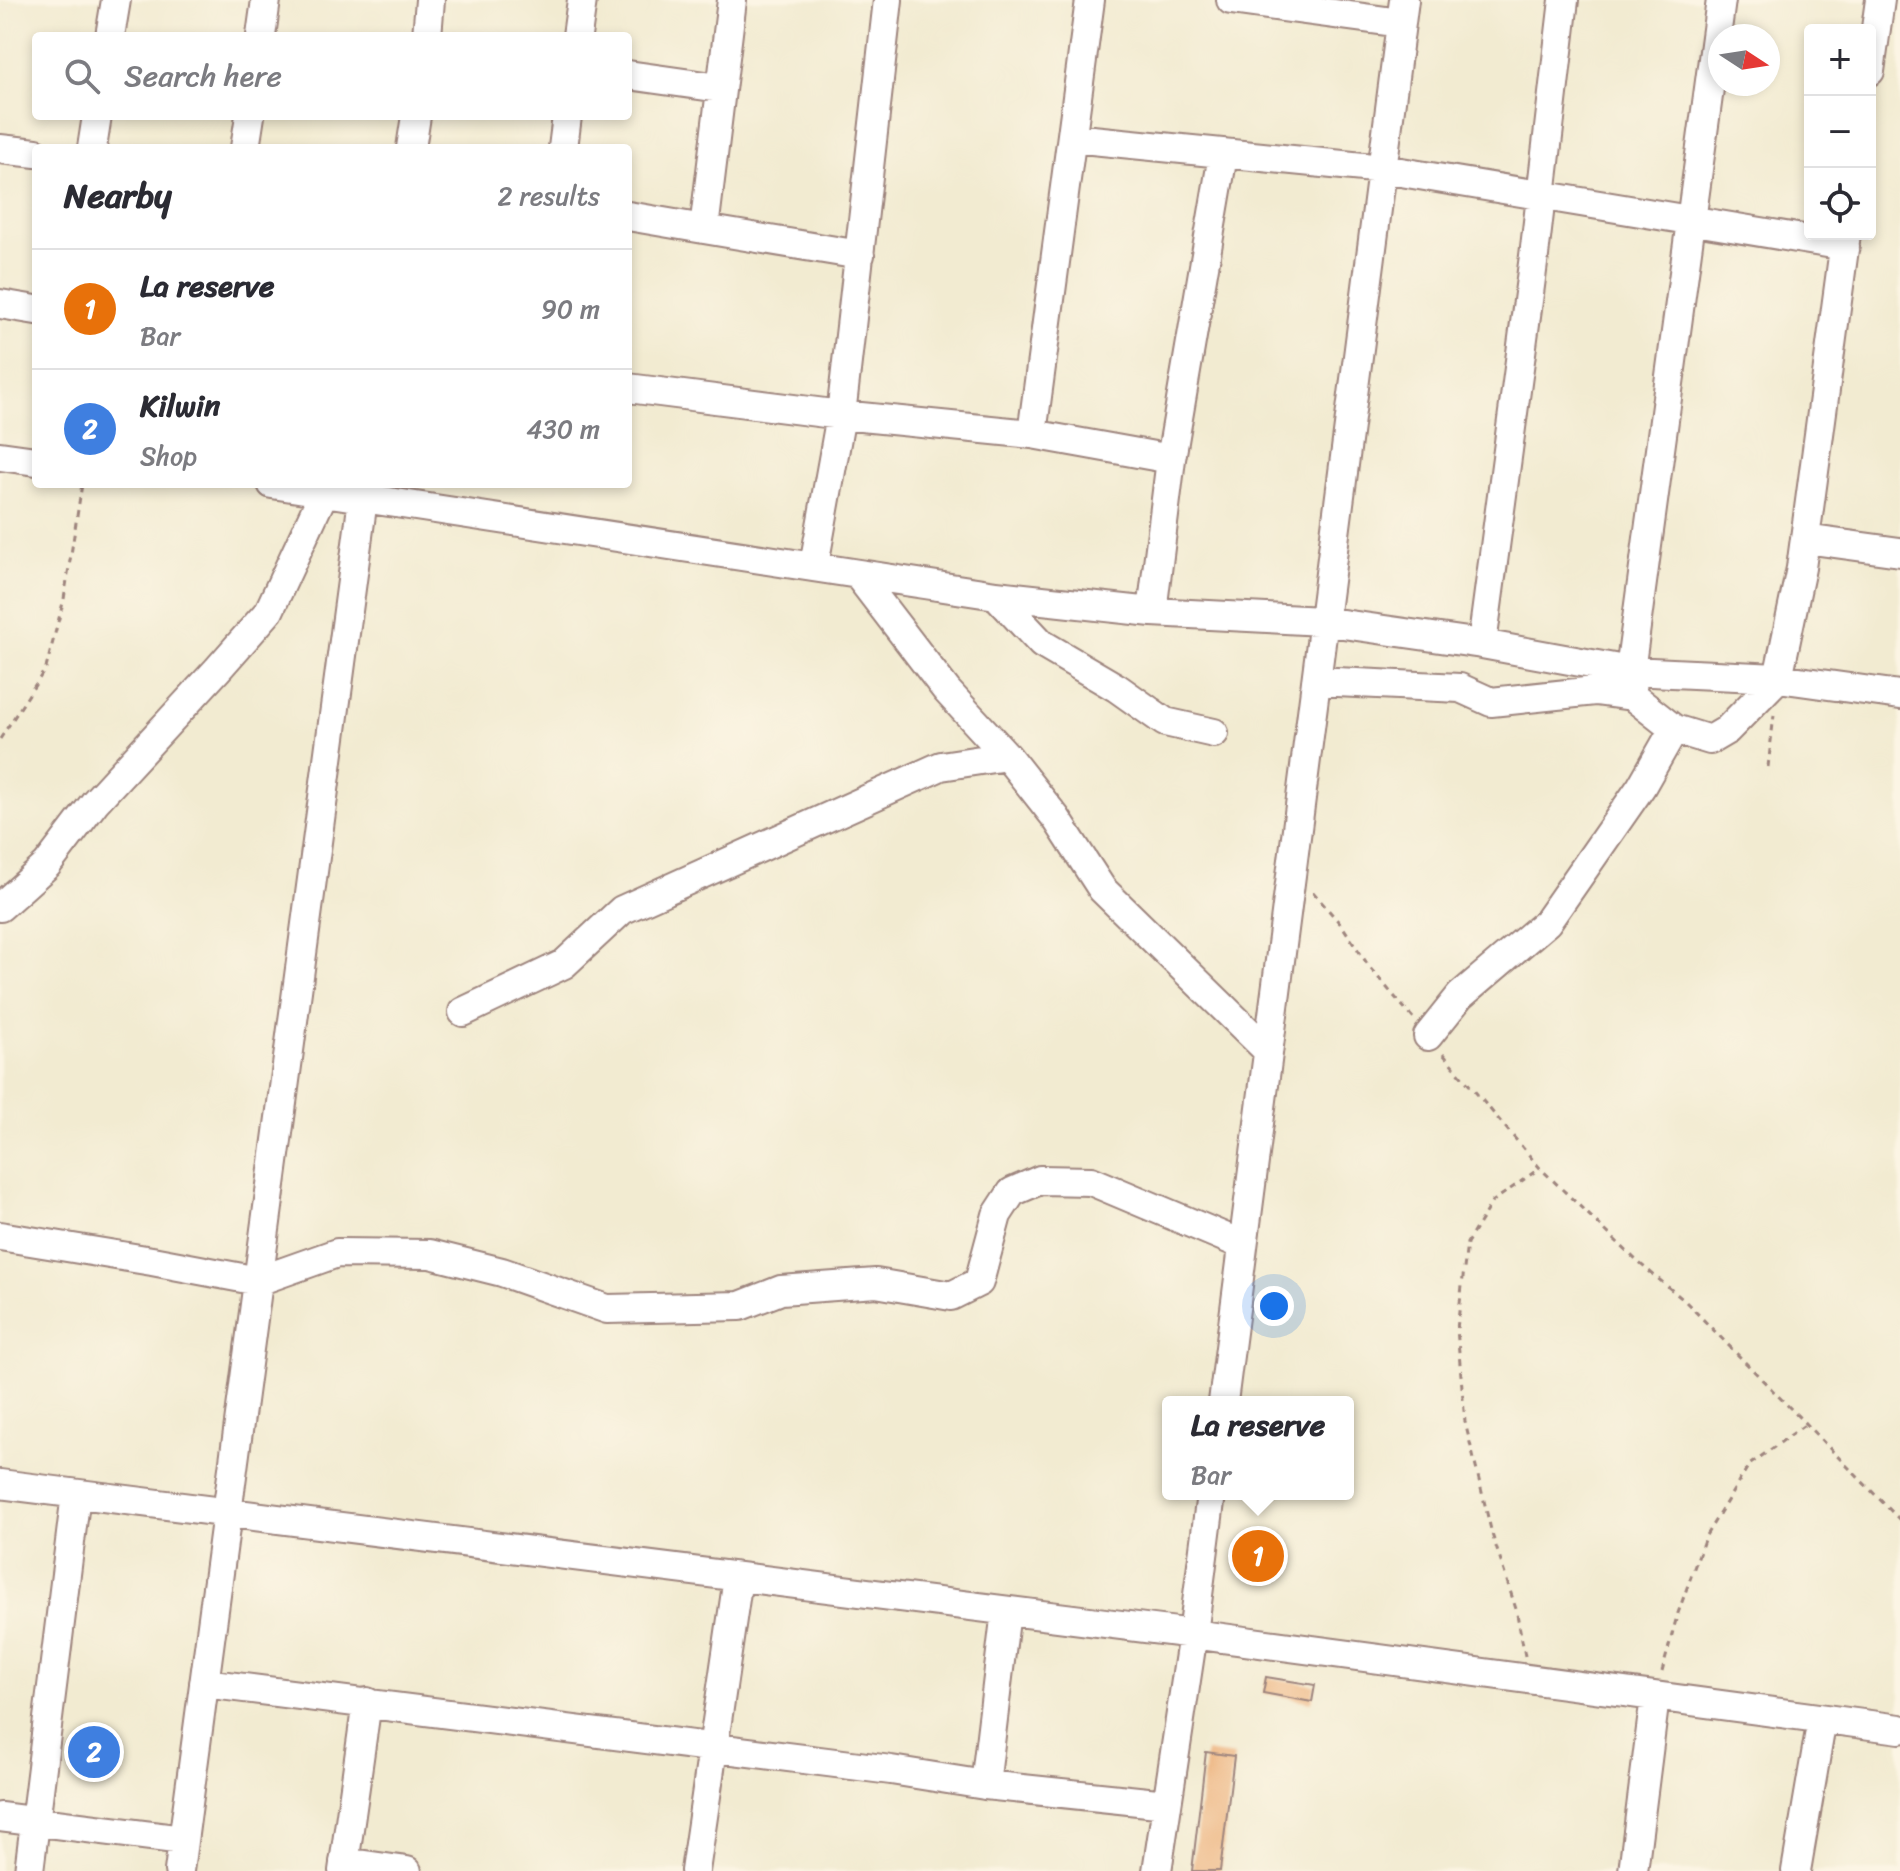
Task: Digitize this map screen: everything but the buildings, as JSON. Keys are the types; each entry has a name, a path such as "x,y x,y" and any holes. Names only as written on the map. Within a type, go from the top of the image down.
{"street":[{"path":"111,32 116,0"},
{"path":"262,32 266,0"},
{"path":"427,32 430,0"},
{"path":"578,32 582,0"},
{"path":"704,229 732,0"},
{"path":"814,565 841,415 888,0"},
{"path":"1032,434 1090,0"},
{"path":"1224,1396 1403,12 1231,0"},
{"path":"1482,644 1564,0"},
{"path":"1631,684 1721,0"},
{"path":"1876,28 1880,0"},
{"path":"632,76 720,88"},
{"path":"93,144 96,120"},
{"path":"246,144 249,120"},
{"path":"412,144 415,120"},
{"path":"564,144 566,120"},
{"path":"1072,138 1383,169 1691,220 1804,235"},
{"path":"0,149 32,153"},
{"path":"1152,612 1171,459 1223,155"},
{"path":"632,217 860,255"},
{"path":"307,488 364,491 814,565 858,575 996,595 1152,612 1322,621 1482,644 1631,684 1674,729 1710,740 1727,730 1778,678 1805,539 1846,240"},
{"path":"0,304 32,309"},
{"path":"632,389 841,415 1032,434 1171,459"},
{"path":"0,456 32,460"},
{"path":"0,907 47,865 95,802 269,611 325,490"},
{"path":"179,1871 364,491"},
{"path":"1805,539 1900,552"},
{"path":"858,575 947,691 1007,756 1056,818 1102,889 1268,1051"},
{"path":"996,595 1042,644 1117,688 1165,722 1214,733"},
{"path":"1316,681 1460,688 1491,702 1631,684 1778,678 1900,695"},
{"path":"1428,1036 1460,996 1547,922 1641,787 1674,729"},
{"path":"463,1012 564,964 622,910 941,766 1007,756"},
{"path":"0,1236 258,1281 337,1253 430,1254 502,1272 607,1309 740,1306 781,1290 876,1283 951,1296 979,1282 997,1215 1012,1192 1040,1180 1091,1181 1243,1245"},
{"path":"0,1484 1193,1634 1900,1729"},
{"path":"29,1871 76,1494"},
{"path":"1157,1871 1210,1500"},
{"path":"695,1871 738,1578"},
{"path":"985,1785 1006,1611"},
{"path":"204,1683 891,1770 985,1785 1167,1804"},
{"path":"1633,1871 1655,1697"},
{"path":"367,1702 343,1867 407,1871"},
{"path":"1796,1871 1822,1719"},
{"path":"0,1817 183,1840"}],"path":[{"path":"0,739 46,668 64,599 81,488"},
{"path":"1768,767 1778,678"},
{"path":"1291,875 1314,894 1343,927 1370,968 1540,1168 1638,1262 1685,1301 1900,1520"},
{"path":"1529,1680 1516,1609 1492,1534 1465,1422 1457,1329 1467,1243 1492,1202 1540,1168"},
{"path":"1655,1697 1677,1616 1705,1537 1749,1465 1806,1424"}],"place":[{"name":"La reserve","path":"1258,1556"},
{"name":"Kilwin","path":"94,1752"}]}
